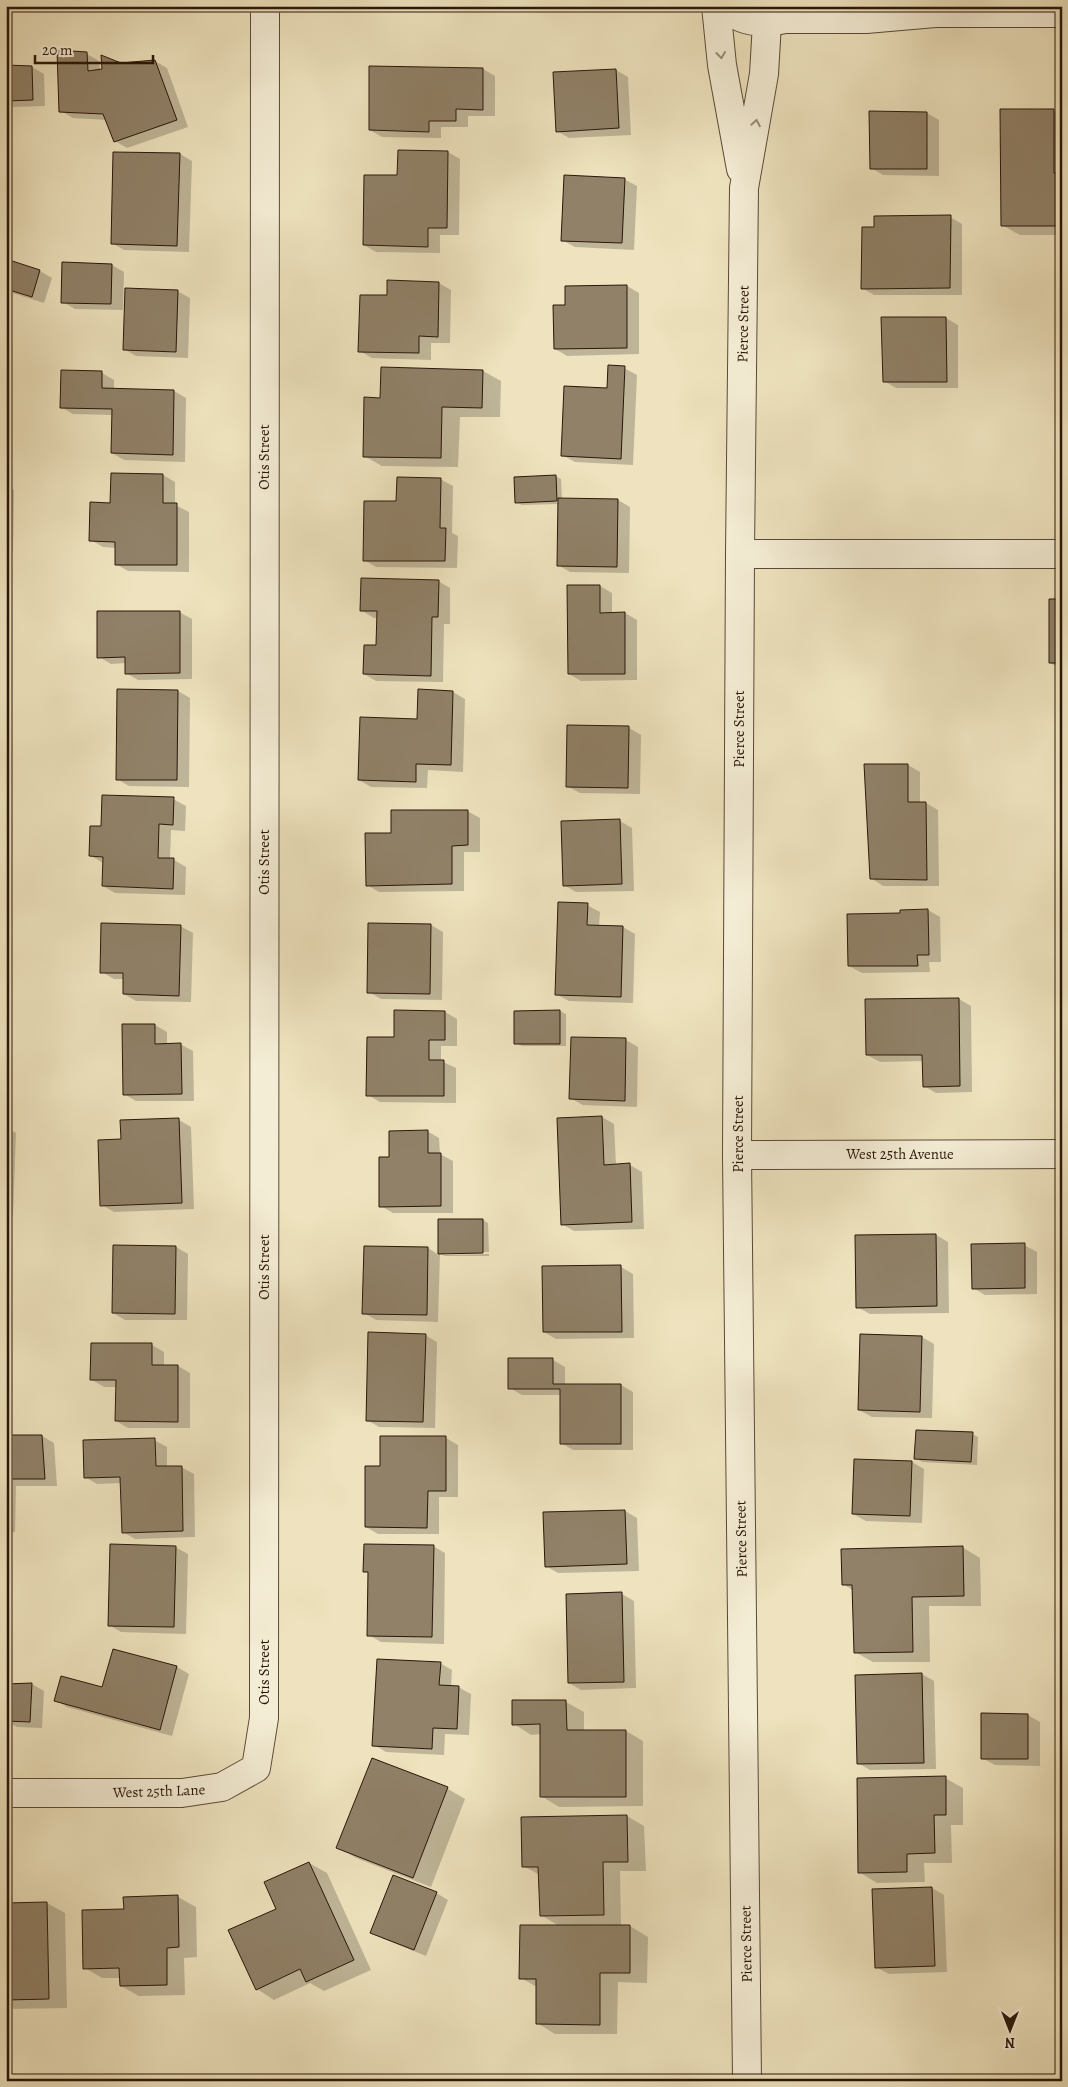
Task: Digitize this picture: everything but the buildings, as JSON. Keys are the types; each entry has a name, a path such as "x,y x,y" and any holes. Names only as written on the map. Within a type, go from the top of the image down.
{"street":[{"name":"Otis Street","path":"264,1718 265,6"},
{"name":"Pierce Street","path":"716,6 722,65 744,188"},
{"path":"724,6 730,12 748,20 786,16 866,19 929,9 1030,10 1062,13"},
{"name":"Pierce Street","path":"747,2081 737,1155 744,188 764,74 786,16"},
{"path":"740,554 1062,554"},
{"name":"West 25th Avenue","path":"737,1155 1062,1154"},
{"name":"West 25th Lane","path":"6,1793 182,1793 222,1787 256,1768 264,1718"}]}
